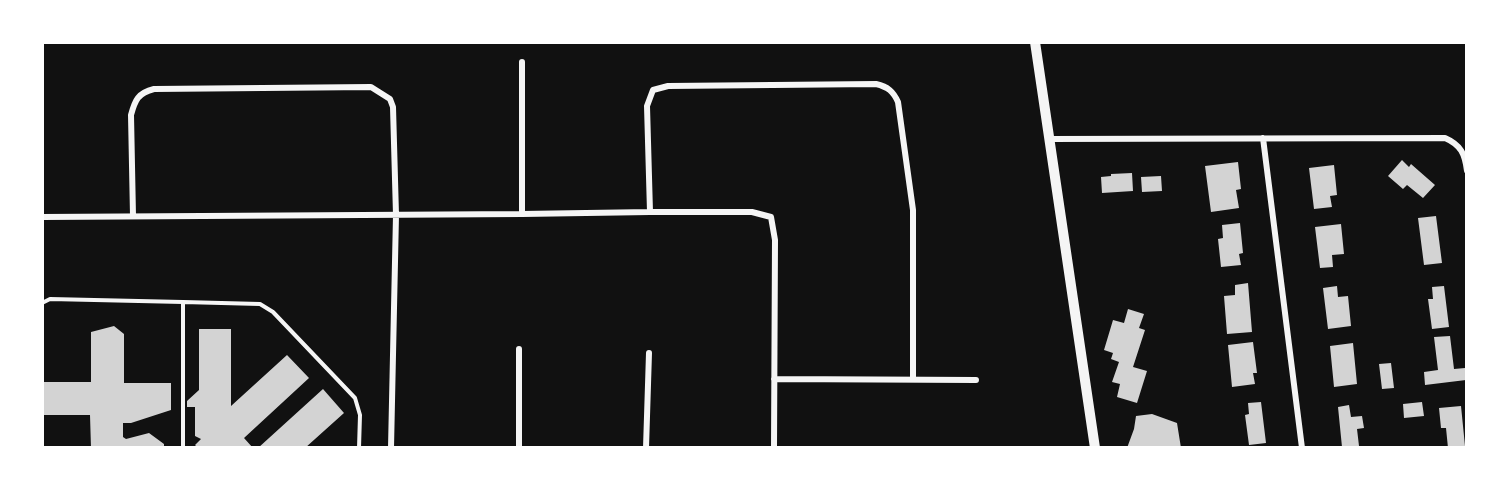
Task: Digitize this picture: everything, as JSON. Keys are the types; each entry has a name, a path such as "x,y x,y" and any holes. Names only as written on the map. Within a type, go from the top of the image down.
{"main road":[{"path":"1035,42 1095,448"}],"street":[{"path":"522,62 522,214"},
{"path":"650,212 647,106 653,90 668,86 876,84 887,87 898,102 913,210 913,379"},
{"path":"133,216 131,115 135,100 146,91 154,89 370,87 385,94 393,107 396,215 392,448"},
{"path":"1263,138 1302,448"},
{"path":"1049,140 1445,138 1458,144 1466,158 1467,171"},
{"path":"42,217 650,212 752,212 771,217 775,240 774,448"},
{"path":"519,349 519,448"},
{"path":"646,448 649,353"},
{"path":"774,379 976,380"}],"lane":[{"path":"42,303 50,299 260,304 273,312 356,398 360,415 359,448"},
{"path":"183,302 183,448"}],"building":[{"path":"1402,160 1409,167 1411,164 1435,185 1423,198 1407,185 1403,189 1388,176"},
{"path":"1238,162 1241,189 1236,190 1239,208 1211,212 1205,166"},
{"path":"1334,165 1337,195 1330,196 1332,207 1314,209 1309,168"},
{"path":"1132,173 1133,191 1102,193 1101,177"},
{"path":"1161,176 1162,191 1142,192 1141,177"},
{"path":"1436,216 1442,263 1424,265 1418,218"},
{"path":"1240,223 1243,253 1239,254 1241,265 1221,267 1218,239 1223,238 1222,225"},
{"path":"1341,224 1344,254 1332,255 1333,267 1320,268 1315,227"},
{"path":"1248,283 1252,332 1227,334 1224,296 1235,295 1235,285"},
{"path":"1337,286 1338,297 1348,296 1351,326 1328,329 1323,288"},
{"path":"1444,286 1449,327 1432,329 1428,299 1433,299 1432,287"},
{"path":"1128,309 1144,314 1139,328 1145,330 1133,367 1147,371 1137,403 1117,397 1120,384 1112,382 1119,362 1111,359 1113,353 1104,350 1113,320 1124,323"},
{"path":"114,326 124,334 124,383 171,383 171,410 131,423 123,423 123,437 126,439 149,433 164,444 164,448 91,448 90,415 42,415 42,382 91,382 91,332"},
{"path":"199,329 231,329 231,406 287,355 309,378 244,438 253,448 198,448 195,445 201,439 195,436 195,407 187,407 187,401 199,390"},
{"path":"1450,336 1454,369 1465,368 1466,380 1425,385 1424,372 1438,370 1434,337"},
{"path":"1253,342 1257,373 1253,373 1255,384 1232,387 1228,345"},
{"path":"1353,343 1357,384 1334,387 1330,346"},
{"path":"1391,363 1394,388 1382,389 1379,364"},
{"path":"323,389 344,413 305,448 258,448"},
{"path":"1261,402 1266,443 1249,445 1245,415 1249,414 1248,403"},
{"path":"1422,402 1424,416 1404,418 1403,404"},
{"path":"1349,405 1351,417 1362,416 1364,428 1357,429 1359,446 1342,447 1338,407"},
{"path":"1461,406 1465,446 1448,448 1446,428 1441,428 1439,408"},
{"path":"1152,414 1177,423 1181,448 1127,448 1136,416"}]}
